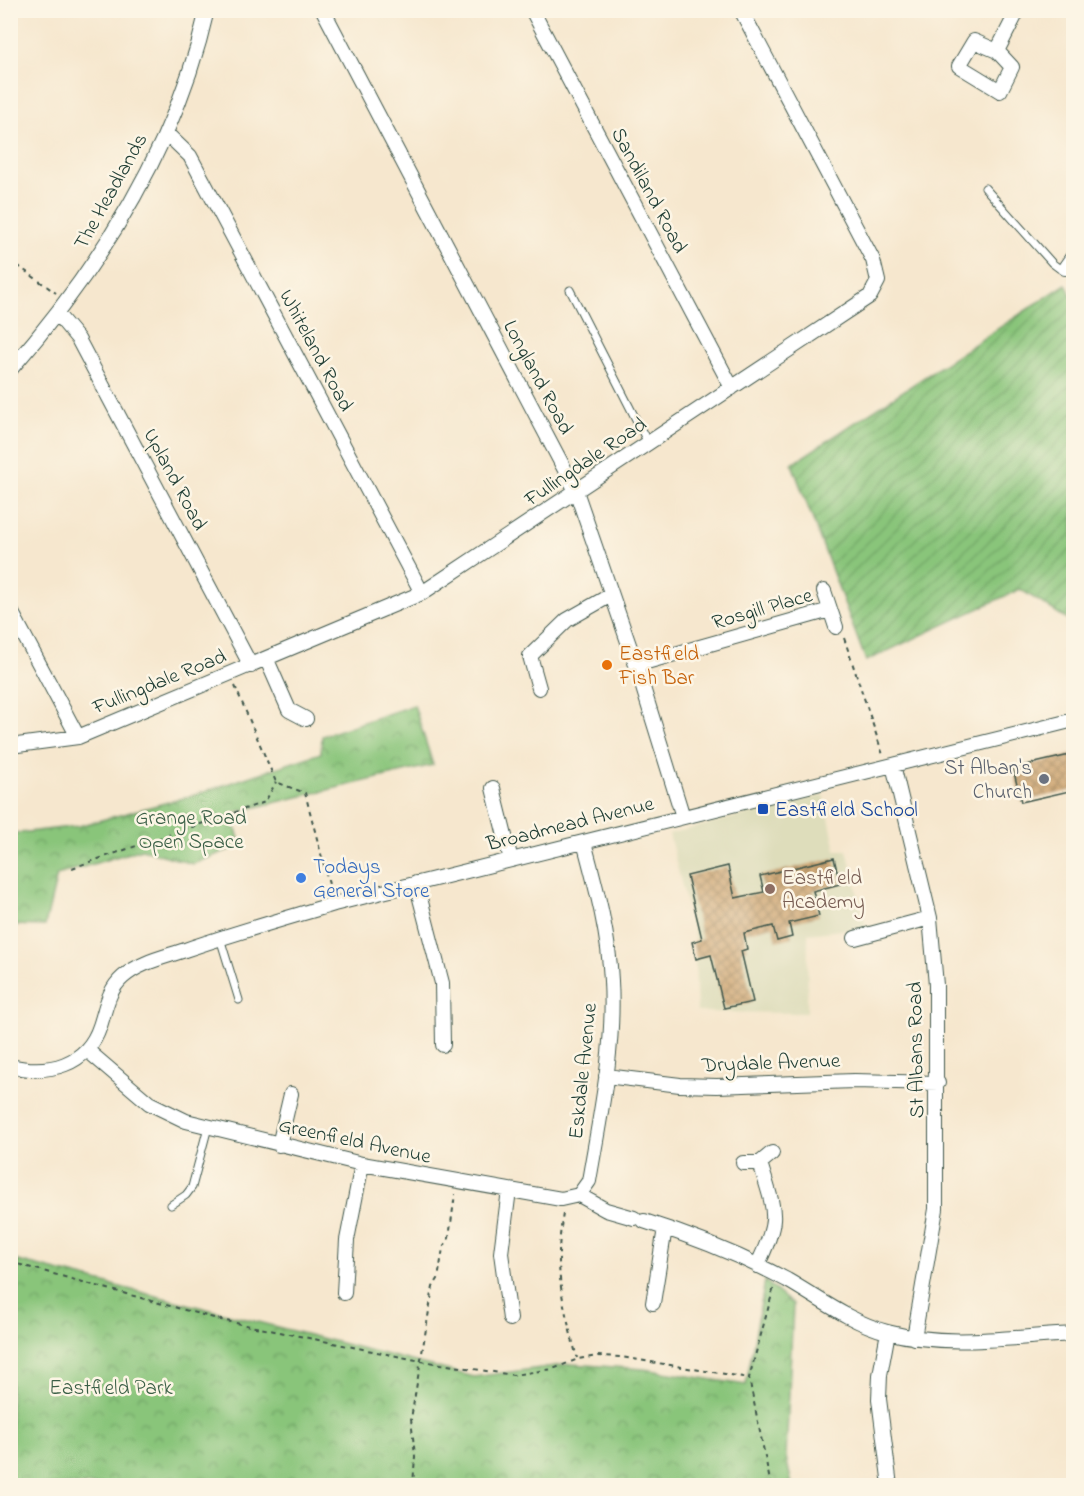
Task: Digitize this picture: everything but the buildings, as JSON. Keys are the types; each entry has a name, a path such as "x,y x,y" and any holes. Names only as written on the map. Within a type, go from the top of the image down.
{"street":[{"name":"The Headlands","path":"10,370 58,315 123,218 166,133 207,10"},
{"name":"Longland Road","path":"323,10 576,491 636,665 682,817"},
{"name":"Sandiland Road","path":"532,10 732,388"},
{"name":"Fullingdale Road","path":"10,746 78,737 267,660 422,593 863,301 878,281 873,260 741,10"},
{"path":"997,51 1018,10"},
{"name":"Whiteland Road","path":"166,133 190,156 422,593"},
{"path":"1065,268 1074,255"},
{"name":"Upland Road","path":"58,315 78,339 251,666"},
{"path":"824,591 836,627"},
{"path":"539,688 530,656 567,620 611,595"},
{"path":"10,609 78,737"},
{"name":"Rosgill Place","path":"636,665 830,610"},
{"path":"267,660 289,710 306,719"},
{"name":"Broadmead Avenue","path":"87,1050 97,1035 111,993 128,973 149,963 220,938 334,904 416,883 1074,720"},
{"name":"St Albans Road","path":"890,766 930,918 936,985 938,1083 936,1209 914,1338"},
{"path":"493,788 511,860"},
{"name":"Eskdale Avenue","path":"572,1197 589,1181 606,1076 612,1015 609,957 584,842"},
{"path":"416,883 442,984 443,1044"},
{"path":"855,938 930,918"},
{"path":"10,1066 29,1070 55,1068 77,1058 87,1050"},
{"name":"Greenfield Avenue","path":"87,1050 149,1103 172,1115 208,1127 362,1164 457,1182 572,1197 665,1228 757,1266 777,1275 851,1319 888,1332 914,1338 963,1340 1074,1334"},
{"name":"Drydale Avenue","path":"606,1076 680,1085 717,1086 854,1081 938,1083"},
{"path":"279,1145 291,1094"},
{"path":"743,1163 760,1163 772,1153"},
{"path":"757,1266 773,1230 775,1216 760,1163"},
{"path":"344,1293 347,1240 362,1164"},
{"path":"509,1190 501,1253 510,1319"},
{"path":"653,1303 665,1228"},
{"path":"888,1332 880,1374 879,1398 890,1485"}],"lane":[{"path":"985,188 1052,263 1060,269 1065,268"},
{"path":"570,290 649,444"},
{"path":"220,938 239,1000"},
{"path":"171,1205 186,1195 192,1187 208,1127"}],"path":[{"path":"10,260 68,301"},
{"path":"836,627 842,630 890,766"},
{"path":"230,675 276,782 305,793 334,904"},
{"path":"72,868 265,802 276,782"},
{"path":"412,1485 415,1456 411,1419 433,1287 438,1279 443,1248 449,1238 457,1182"},
{"path":"572,1197 559,1241 558,1272 563,1305 578,1359"},
{"path":"10,1262 221,1320 421,1360 513,1375 553,1369 578,1359 621,1357 749,1378"},
{"path":"771,1485 749,1378 777,1275"}],"shaded area":[{"name":"Eastfield Academy","path":"824,795 836,850 847,850 866,927 808,934 807,1013 697,1012 694,934 669,834"}],"green space":[{"path":"1066,284 1074,301 1073,623 1020,589 866,661 792,464"},
{"name":"Grange Road Open Space","path":"414,705 433,765 231,813 241,845 193,864 142,849 57,875 45,926 12,925 11,834 79,826 191,796 321,753 322,736"},
{"name":"Eastfield Park","path":"10,1259 474,1377 570,1364 644,1369 746,1385 765,1281 793,1305 786,1457 792,1485 11,1485"}],"place":[{"name":"Eastfield Fish Bar","path":"607,665"},
{"name":"St Alban's Church","path":"1044,779"},
{"name":"Eastfield School","path":"763,809"},
{"name":"Todays General Store","path":"301,878"},
{"name":"Eastfield Academy","path":"770,889"}]}
